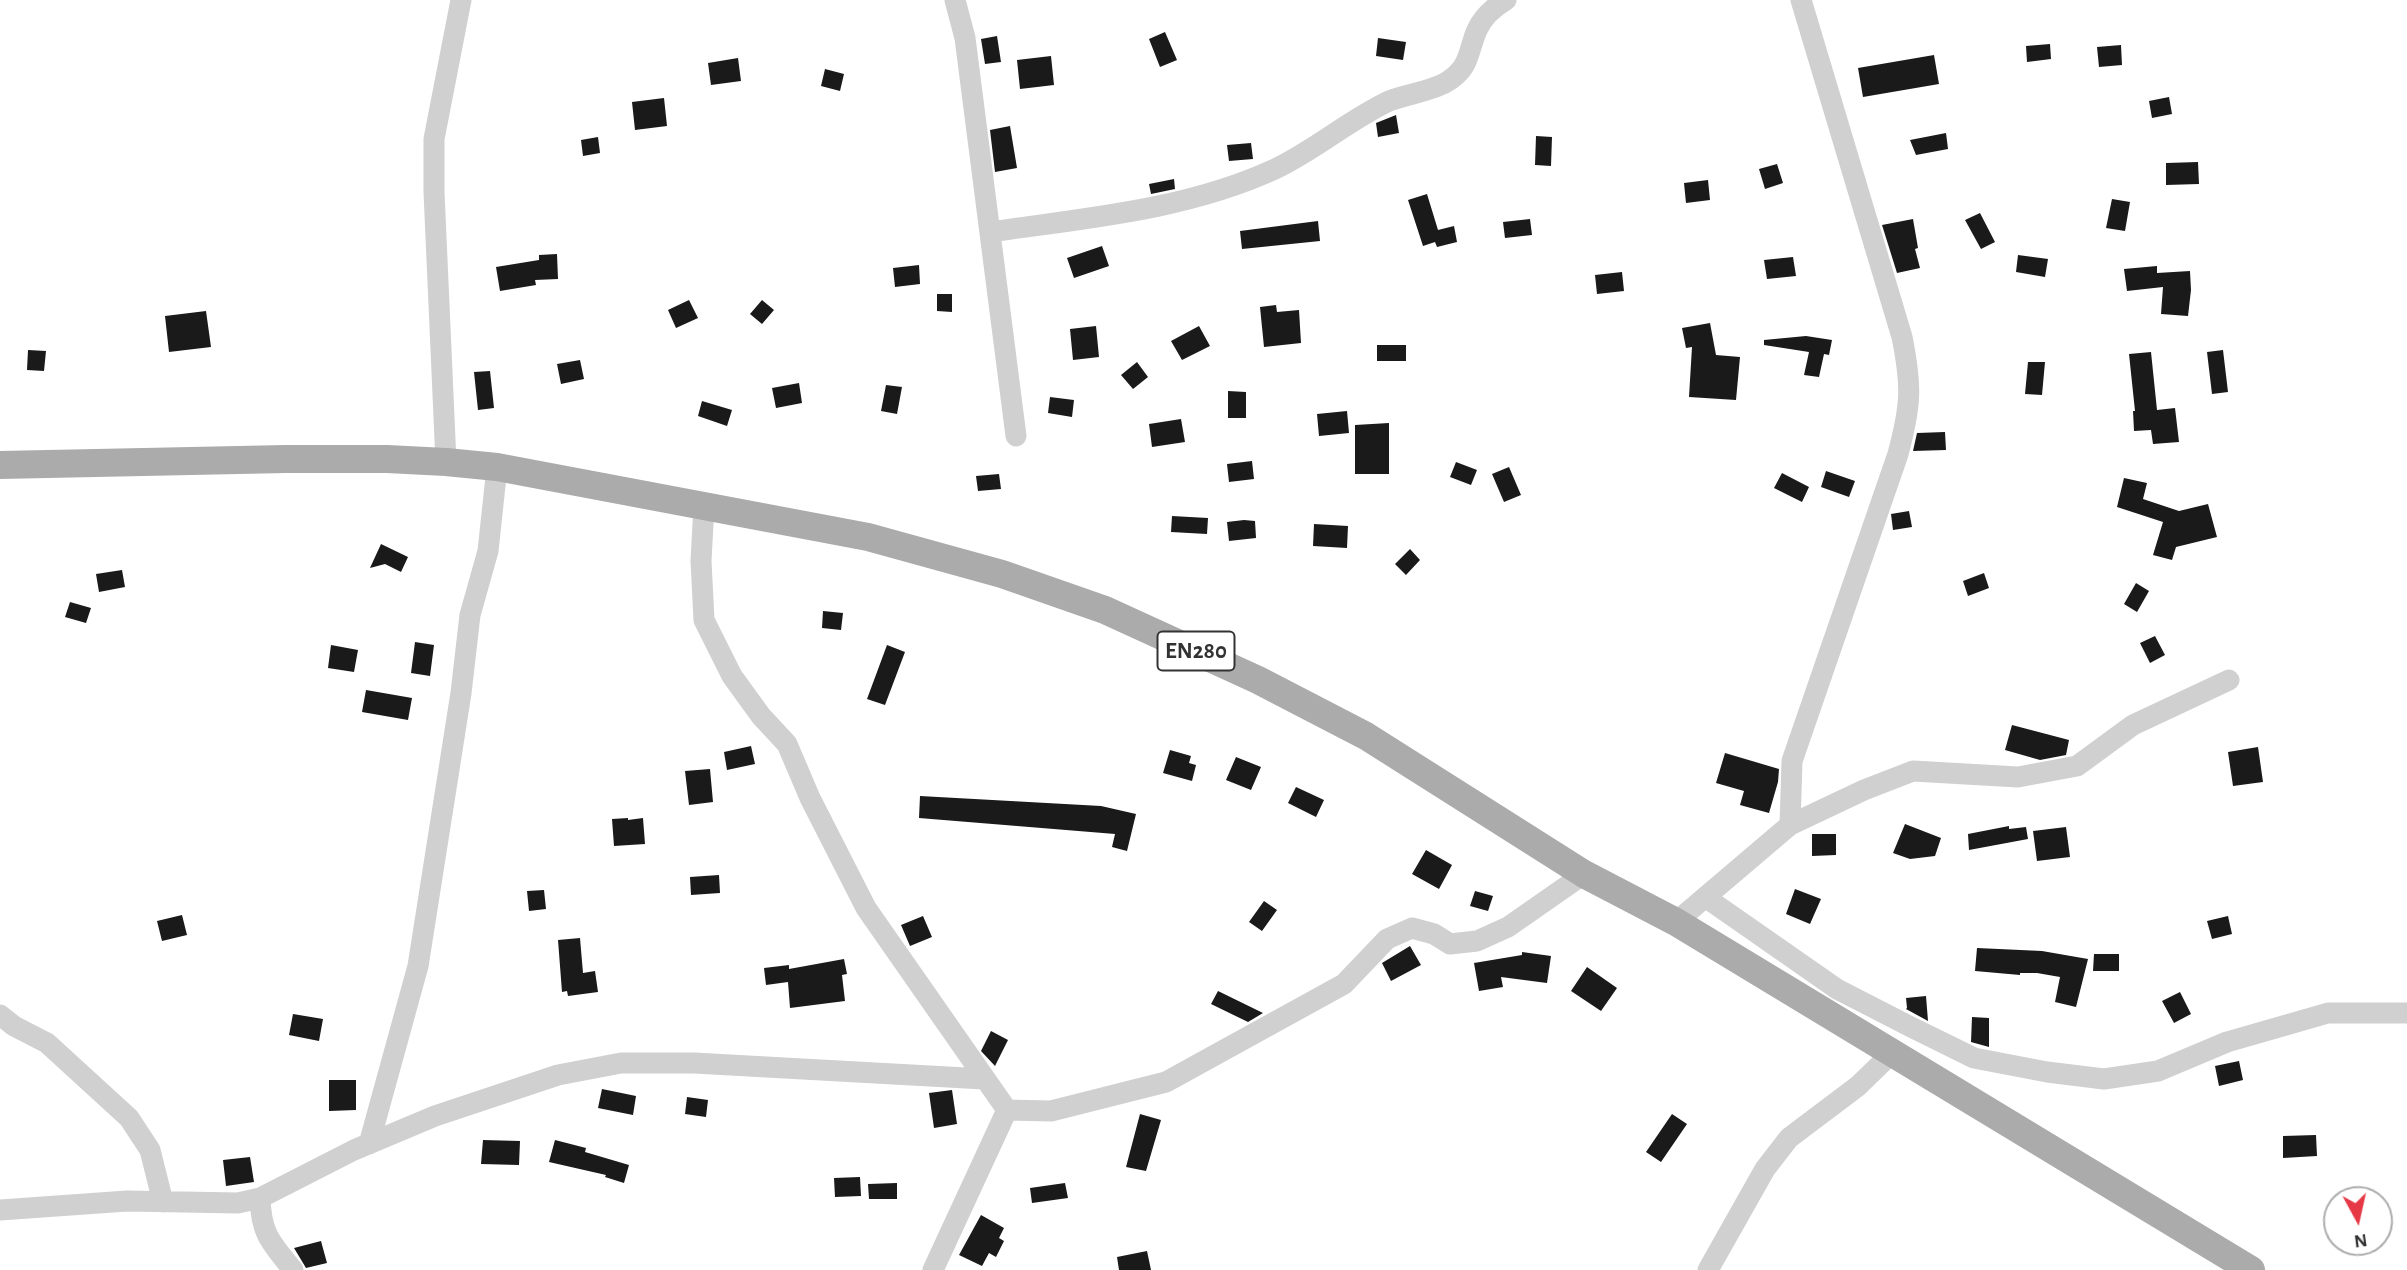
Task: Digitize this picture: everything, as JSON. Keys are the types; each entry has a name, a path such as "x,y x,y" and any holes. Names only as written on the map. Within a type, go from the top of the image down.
{"main road":[{"name":"EN280","path":"0,465 387,459 497,467 868,537 1002,574 1105,610 1258,680 1366,736 1584,874 1676,922 2251,1270"}],"street":[{"path":"446,462 434,139 461,0"},
{"path":"954,0 965,38 1016,436"},
{"path":"990,232 1168,205 1229,188 1275,169 1316,148 1389,102 1444,83 1463,68 1473,48 1477,30 1493,8 1506,0"},
{"path":"1790,825 1792,761 1898,454 1909,412 1910,379 1902,337 1801,0"},
{"path":"369,1144 418,966 470,615 488,551 497,467"},
{"path":"704,505 701,561 704,620 732,676 761,716 787,744 810,797 866,908 1007,1110"},
{"path":"1676,922 1790,825 1864,790 1913,771 2018,777 2077,766 2133,725 2229,680"},
{"path":"1007,1110 1051,1111 1166,1082 1344,984 1387,939 1412,928 1434,934 1450,944 1477,941 1508,927 1584,874"},
{"path":"1705,897 1837,989 1974,1058 2047,1072 2104,1079 2158,1071 2227,1042 2328,1013 2407,1013"},
{"path":"0,1015 14,1026 47,1043 129,1118 150,1150 163,1202"},
{"path":"1708,1270 1765,1170 1789,1138 1858,1086 1892,1053"},
{"path":"0,1210 127,1200 238,1203 260,1198 369,1144 435,1116 558,1075 621,1063 694,1063 984,1079"},
{"path":"933,1270 1007,1110"},
{"path":"260,1198 261,1220 269,1241 293,1270"}],"building":[{"path":"1165,32 1177,60 1160,67 1149,39"},
{"path":"997,36 1001,62 985,64 981,39"},
{"path":"1378,38 1406,42 1403,60 1376,56"},
{"path":"2050,44 2051,59 2027,62 2026,46"},
{"path":"2121,45 2122,65 2099,67 2097,47"},
{"path":"1934,55 1939,84 1863,97 1858,68"},
{"path":"1051,56 1054,85 1020,89 1017,60"},
{"path":"738,58 741,81 711,85 708,63"},
{"path":"825,69 844,74 840,91 821,86"},
{"path":"2169,97 2172,114 2152,118 2149,101"},
{"path":"664,98 667,126 635,130 632,102"},
{"path":"1396,115 1399,133 1378,137 1376,123"},
{"path":"1010,126 1017,168 995,172 990,130"},
{"path":"1946,133 1948,149 1916,155 1910,140"},
{"path":"1536,136 1552,137 1551,166 1535,165"},
{"path":"598,137 600,153 583,156 581,140"},
{"path":"1251,143 1253,159 1229,161 1227,145"},
{"path":"2198,162 2199,184 2166,185 2166,163"},
{"path":"1777,164 1783,183 1765,189 1759,169"},
{"path":"1174,179 1175,189 1151,194 1149,184"},
{"path":"1708,180 1710,200 1686,203 1684,183"},
{"path":"1427,194 1438,230 1454,226 1457,242 1437,247 1435,242 1423,246 1408,200"},
{"path":"2112,199 2130,202 2125,231 2106,228"},
{"path":"1980,213 1995,242 1981,249 1965,220"},
{"path":"1530,219 1532,235 1505,238 1503,222"},
{"path":"1913,219 1918,248 1915,249 1920,268 1897,273 1882,225"},
{"path":"1318,221 1320,241 1242,249 1240,231"},
{"path":"1102,246 1109,266 1074,278 1067,258"},
{"path":"557,254 558,279 535,280 536,285 500,291 496,267 539,260 539,255"},
{"path":"2018,255 2048,259 2045,277 2016,272"},
{"path":"1793,257 1796,276 1767,279 1764,260"},
{"path":"919,265 920,284 895,287 893,268"},
{"path":"2157,266 2157,273 2190,271 2188,316 2161,314 2163,287 2127,291 2124,269"},
{"path":"1622,272 1624,291 1597,294 1595,275"},
{"path":"937,294 952,294 952,312 937,311"},
{"path":"689,300 698,318 676,328 668,310"},
{"path":"762,300 774,310 762,324 750,314"},
{"path":"1276,305 1277,312 1299,310 1301,343 1264,347 1260,307"},
{"path":"206,311 211,347 169,352 165,316"},
{"path":"1710,323 1716,355 1740,357 1736,400 1689,397 1692,347 1686,348 1682,328"},
{"path":"1096,326 1099,357 1073,360 1070,329"},
{"path":"1199,326 1210,346 1182,360 1171,341"},
{"path":"1806,336 1832,340 1829,355 1824,354 1819,377 1804,375 1809,352 1764,345 1764,340"},
{"path":"1377,345 1406,345 1406,361 1377,361"},
{"path":"28,350 46,351 44,371 27,370"},
{"path":"2223,350 2228,392 2212,394 2207,352"},
{"path":"2151,352 2157,410 2175,408 2179,442 2153,444 2151,430 2134,431 2135,411 2129,354"},
{"path":"580,360 584,379 561,384 557,364"},
{"path":"1137,362 1148,377 1133,389 1121,375"},
{"path":"2028,362 2045,362 2042,395 2025,394"},
{"path":"490,371 494,408 478,410 474,372"},
{"path":"799,383 802,403 776,408 772,388"},
{"path":"886,385 902,387 897,414 881,411"},
{"path":"1228,391 1246,392 1246,418 1228,418"},
{"path":"1050,397 1074,400 1072,417 1048,413"},
{"path":"702,401 732,410 727,426 698,416"},
{"path":"1347,411 1349,433 1319,436 1317,414"},
{"path":"1181,419 1185,442 1152,447 1149,424"},
{"path":"1389,423 1389,474 1355,474 1355,425"},
{"path":"1945,432 1946,450 1913,451 1917,433"},
{"path":"1252,461 1254,479 1229,482 1227,464"},
{"path":"1456,462 1477,470 1471,485 1450,477"},
{"path":"1509,467 1521,495 1504,502 1492,474"},
{"path":"1826,471 1855,481 1849,497 1821,487"},
{"path":"1782,473 1809,487 1802,502 1774,488"},
{"path":"999,474 1001,489 978,491 976,476"},
{"path":"2124,478 2147,483 2143,499 2179,511 2208,504 2217,537 2176,547 2172,560 2153,555 2163,522 2117,507"},
{"path":"1909,511 1912,527 1893,530 1891,514"},
{"path":"1172,516 1208,518 1207,534 1171,532"},
{"path":"1255,521 1256,538 1229,541 1227,522"},
{"path":"1314,524 1348,526 1347,548 1313,546"},
{"path":"381,544 408,557 401,572 385,564 370,568"},
{"path":"1410,549 1420,560 1406,575 1395,564"},
{"path":"122,570 125,587 99,592 96,574"},
{"path":"1984,573 1989,588 1968,596 1963,581"},
{"path":"2136,583 2149,591 2137,612 2124,604"},
{"path":"70,602 91,608 86,623 65,617"},
{"path":"823,611 843,613 841,630 822,628"},
{"path":"2155,636 2165,655 2150,663 2140,643"},
{"path":"415,642 434,645 430,676 411,673"},
{"path":"331,645 358,650 354,672 328,668"},
{"path":"887,645 905,652 885,705 867,699"},
{"path":"366,690 412,698 408,720 362,712"},
{"path":"2012,725 2069,740 2066,755 2040,760 2005,750"},
{"path":"751,746 755,764 727,770 724,752"},
{"path":"2258,747 2263,782 2233,786 2228,752"},
{"path":"1170,750 1191,756 1189,763 1196,765 1192,781 1163,773"},
{"path":"1725,753 1779,769 1769,813 1740,805 1744,791 1716,783"},
{"path":"1236,757 1261,767 1251,790 1226,780"},
{"path":"710,769 713,802 689,805 685,771"},
{"path":"1296,787 1324,800 1316,817 1288,803"},
{"path":"920,796 1101,806 1136,814 1127,851 1112,847 1115,834 919,818"},
{"path":"643,818 645,844 614,846 612,819"},
{"path":"1905,824 1941,838 1935,856 1910,859 1893,853"},
{"path":"2009,826 2009,829 2026,827 2028,839 1969,850 1968,834"},
{"path":"2066,827 2070,857 2037,861 2033,831"},
{"path":"1812,834 1836,834 1836,855 1812,856"},
{"path":"1426,850 1452,865 1439,889 1412,874"},
{"path":"719,875 720,893 691,895 690,877"},
{"path":"1795,889 1821,899 1810,924 1786,914"},
{"path":"544,890 546,909 529,911 527,891"},
{"path":"1475,891 1493,896 1488,911 1470,906"},
{"path":"1264,901 1277,910 1262,931 1249,922"},
{"path":"182,915 187,935 162,941 157,921"},
{"path":"923,916 932,937 910,946 901,925"},
{"path":"2228,916 2232,934 2212,939 2207,921"},
{"path":"580,938 583,973 595,971 598,992 568,996 567,991 562,992 558,940"},
{"path":"1410,946 1421,965 1391,981 1382,963"},
{"path":"1977,948 2042,951 2088,959 2076,1007 2055,1002 2060,977 2037,973 2020,975 1975,971"},
{"path":"1522,952 1551,956 1547,983 1501,977 1503,987 1479,991 1474,963 1522,955"},
{"path":"2094,954 2119,954 2119,971 2093,971"},
{"path":"844,959 847,974 842,975 845,1001 790,1008 788,982 766,985 764,968 789,965 789,969"},
{"path":"1587,967 1617,988 1601,1011 1571,991"},
{"path":"1218,991 1263,1013 1248,1022 1211,1004"},
{"path":"2180,992 2191,1014 2174,1023 2162,1001"},
{"path":"1926,996 1928,1021 1906,1009 1906,998"},
{"path":"293,1014 323,1019 319,1041 289,1035"},
{"path":"1972,1017 1989,1018 1989,1047 1971,1042"},
{"path":"991,1031 1008,1040 995,1066 981,1051"},
{"path":"2239,1061 2243,1080 2219,1086 2215,1066"},
{"path":"329,1080 356,1080 356,1110 329,1111"},
{"path":"602,1089 636,1096 633,1115 598,1108"},
{"path":"952,1090 957,1124 934,1128 929,1093"},
{"path":"687,1097 708,1100 706,1117 685,1114"},
{"path":"1140,1114 1161,1120 1146,1171 1126,1167"},
{"path":"1672,1114 1687,1124 1661,1162 1646,1152"},
{"path":"2316,1135 2317,1156 2283,1158 2283,1136"},
{"path":"483,1140 520,1141 519,1165 481,1164"},
{"path":"555,1140 586,1148 585,1152 629,1165 624,1183 605,1177 606,1175 549,1162"},
{"path":"250,1157 254,1182 226,1186 223,1160"},
{"path":"860,1177 861,1196 835,1197 834,1178"},
{"path":"897,1183 897,1199 869,1199 868,1184"},
{"path":"1065,1183 1068,1198 1032,1203 1030,1188"},
{"path":"981,1215 1004,1228 999,1238 1004,1241 996,1257 989,1253 982,1266 959,1255"},
{"path":"321,1241 327,1263 306,1268 294,1248"},
{"path":"1147,1251 1151,1270 1119,1270 1117,1257"}]}
